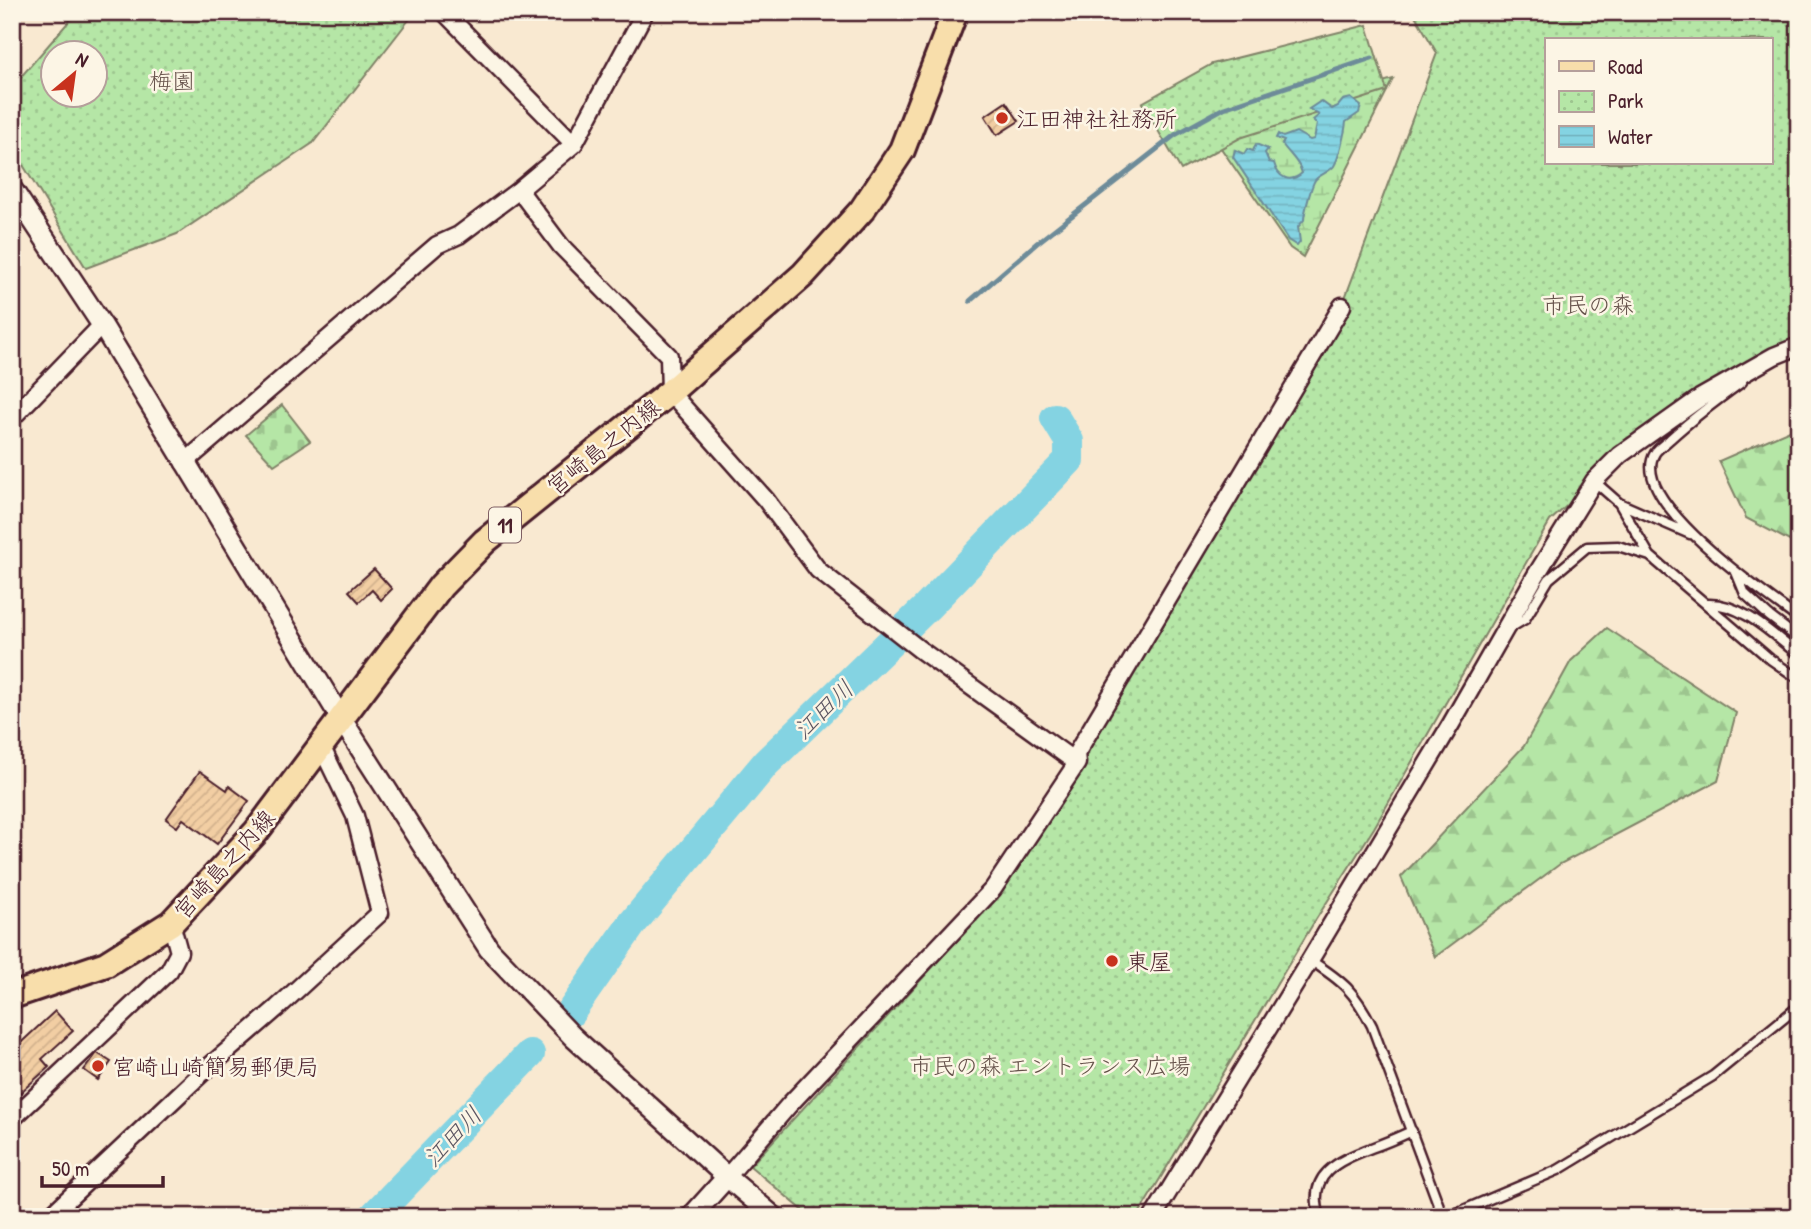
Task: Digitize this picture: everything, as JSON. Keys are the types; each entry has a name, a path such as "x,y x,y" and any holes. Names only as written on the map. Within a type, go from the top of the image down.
{"main road":[{"name":"宮崎島之内線","path":"12,996 106,964 171,923 256,832 441,586 485,541 670,392 803,275 862,210 902,150 955,12"}],"street":[{"path":"444,12 574,144"},
{"path":"184,463 437,245 459,235 574,144 645,12"},
{"path":"12,189 102,325 342,720 489,949 573,1037 727,1178 774,1217"},
{"path":"519,190 561,246 669,356 670,392 765,500 818,570 919,649 1077,763"},
{"path":"691,1217 789,1105 993,889 1077,763 1076,754 1342,306"},
{"path":"12,418 102,325"},
{"path":"1153,1217 1310,960 1594,481 1619,455 1700,398 1774,356 1799,346"},
{"path":"49,1217 203,1072 380,913 355,816 321,748"},
{"path":"12,1119 169,971 179,951 171,923"}],"lane":[{"path":"1774,356 1698,413 1654,454 1651,475 1661,499 1695,537 1799,620"},
{"path":"1594,481 1619,503 1695,537"},
{"path":"1619,503 1650,556 1770,659 1799,679"},
{"path":"1504,631 1525,619 1549,579 1587,547 1618,546 1650,556"},
{"path":"1735,570 1745,594 1769,617 1799,639"},
{"path":"1707,604 1720,603 1735,610 1799,655"},
{"path":"1310,960 1344,983 1360,1003 1372,1026 1445,1217 1558,1170 1713,1076 1799,1006"},
{"path":"1321,1217 1317,1208 1318,1186 1326,1171 1340,1160 1412,1132"}],"green space":[{"name":"梅園","path":"77,12 415,12 313,143 177,234 86,268 12,147 12,87 38,57 38,108 108,108 108,38 54,38"},
{"name":"市民の森 エントランス広場","path":"1413,12 1799,12 1799,346 1774,356 1594,481 1550,521 1374,828 1313,924 1137,1217 811,1217 750,1166 1000,894 1342,306 1437,53"},
{"path":"1367,25 1387,91 1240,138 1181,170 1142,103 1212,64"},
{"path":"1393,79 1303,257 1290,248 1214,138 1216,129"},
{"path":"282,405 310,441 274,465 246,435"},
{"path":"1799,426 1799,546 1746,518 1719,461"},
{"path":"1607,628 1736,713 1718,781 1560,864 1435,957 1401,877 1524,746 1571,661"}],"water":[{"path":"1351,98 1361,106 1359,113 1346,122 1342,145 1334,166 1314,181 1304,220 1298,227 1300,242 1297,246 1288,240 1233,157 1235,150 1244,154 1247,149 1253,151 1256,144 1268,149 1265,153 1269,162 1274,163 1281,176 1289,179 1298,176 1302,173 1301,169 1282,144 1284,141 1276,138 1278,134 1283,137 1296,132 1310,140 1314,139 1317,124 1313,120 1319,115 1309,109 1321,101 1332,109 1343,100"}],"building":[{"name":"江田神社社務所","path":"1006,102 1019,121 997,135 985,116"},
{"path":"374,569 392,589 381,600 372,590 359,602 349,591"},
{"path":"200,771 227,790 229,786 249,801 217,844 183,819 177,827 166,819"},
{"path":"55,1011 73,1031 42,1059 49,1067 12,1100 12,1051"},
{"name":"宮崎山崎簡易郵便局","path":"97,1053 111,1062 98,1080 84,1070"}],"waterway":[{"path":"970,301 1037,243 1175,135 1224,108 1372,58"},
{"name":"江田川","path":"570,1013 632,924 766,763 927,607 1069,460 1069,441 1055,418"},
{"name":"江田川","path":"373,1217 530,1054"}],"place":[{"name":"江田神社社務所","path":"1002,118"},
{"name":"東屋","path":"1112,961"},
{"name":"宮崎山崎簡易郵便局","path":"98,1066"}],"park label":[{"name":"市民の森","path":"1588,304"}]}
